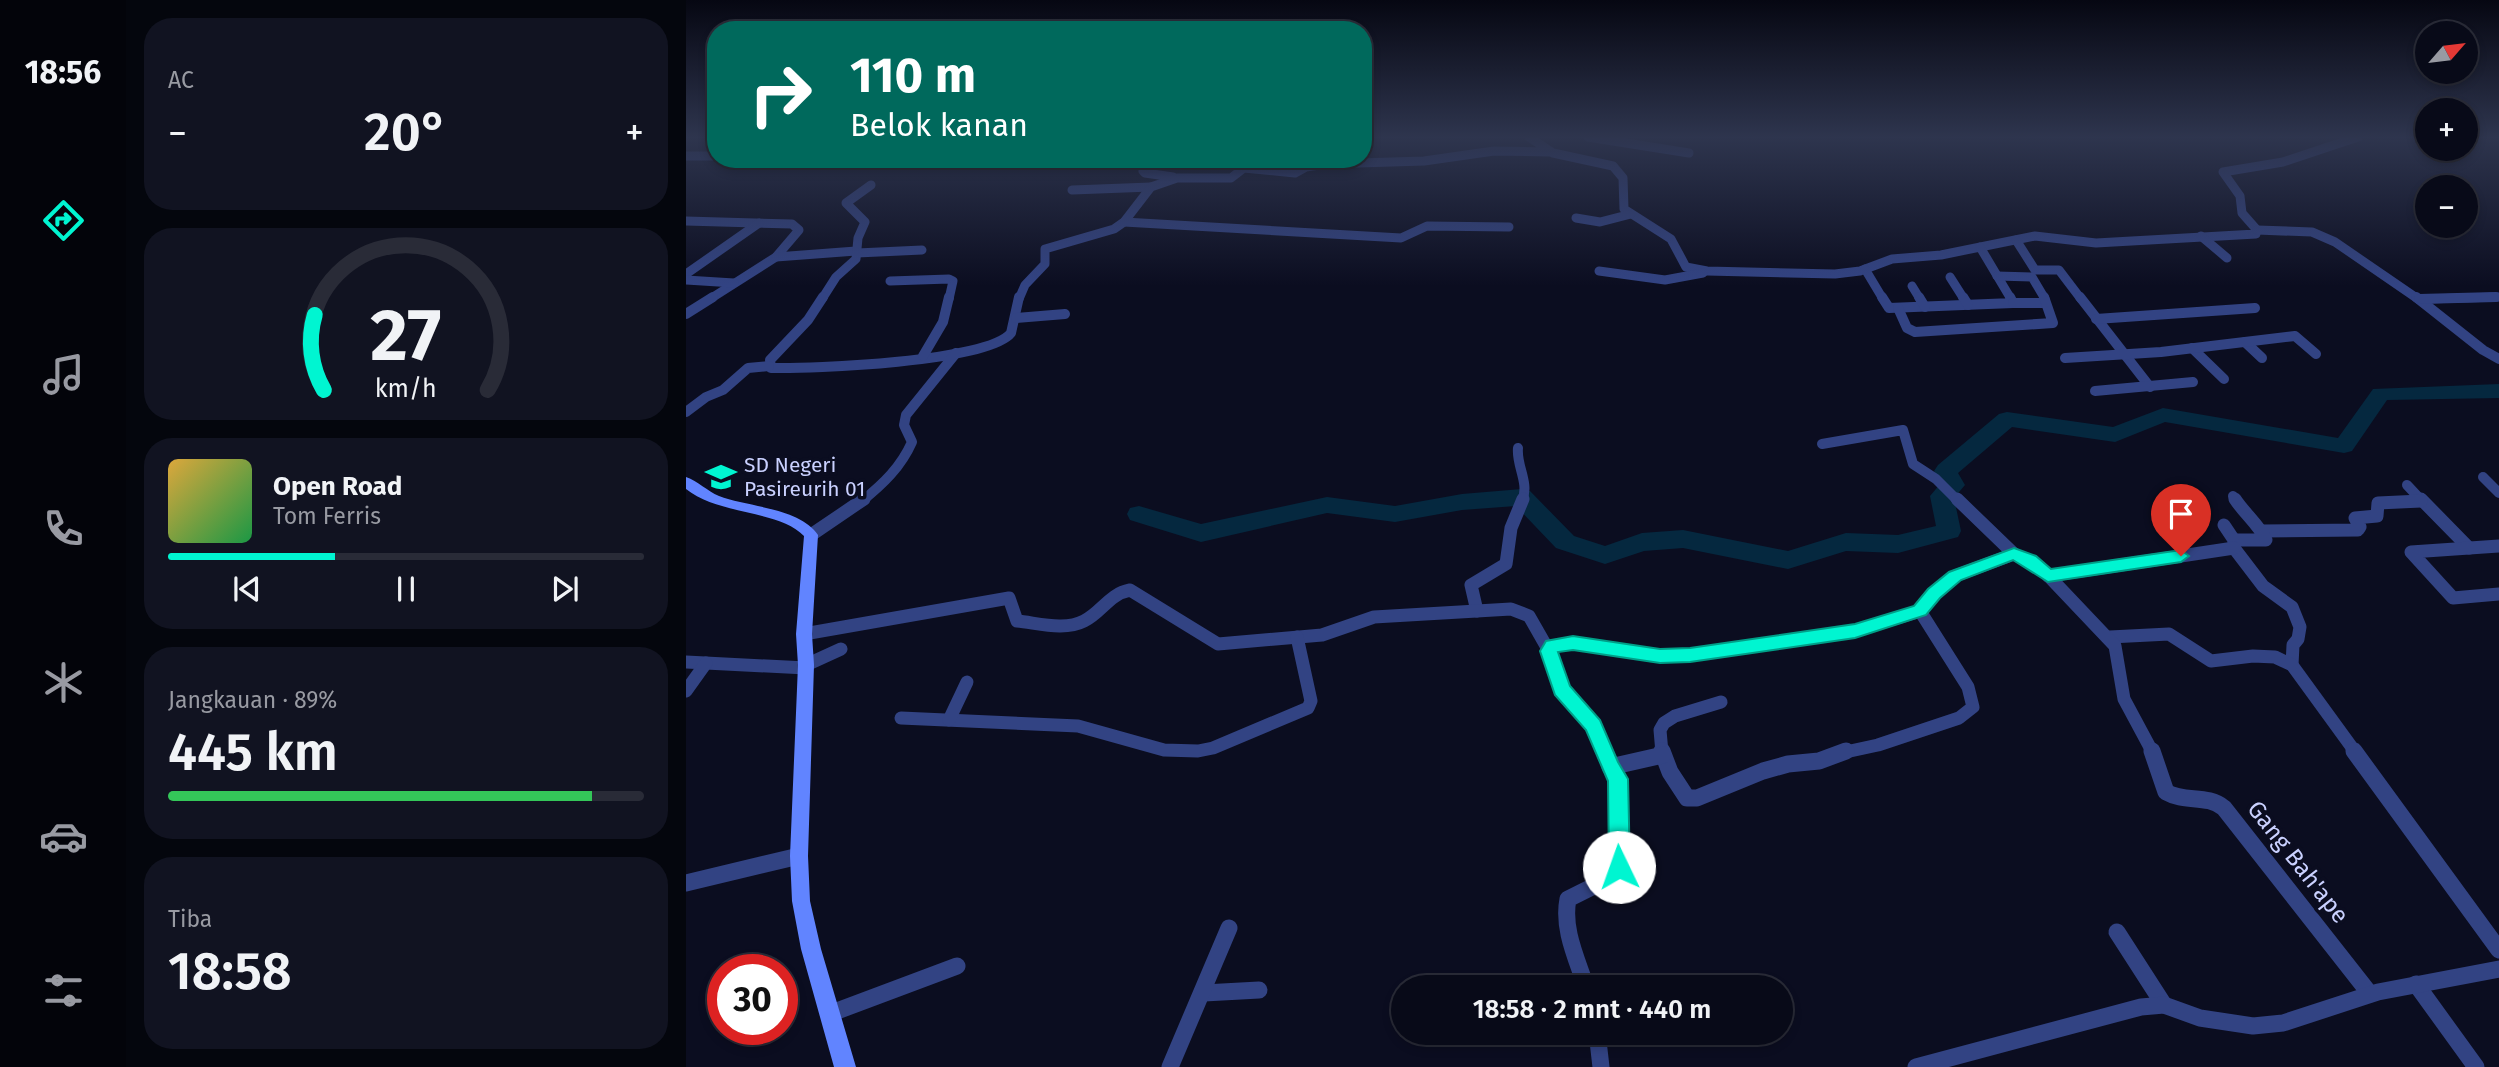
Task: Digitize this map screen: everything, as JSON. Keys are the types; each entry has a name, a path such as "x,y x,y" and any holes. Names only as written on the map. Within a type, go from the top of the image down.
{"main road":[{"path":"686,482 694,492 709,499 783,519 802,526 811,535 804,634 806,667 799,856 801,901 845,1067"}],"street":[{"path":"769,366 770,360 808,320 835,277 856,259 865,222 846,203 869,187"},
{"path":"1072,190 1150,187"},
{"path":"686,411 701,400 723,390 748,368 851,366 956,353 1003,341 1011,333 1022,289 1045,264 1045,249 1106,232 1124,222 1150,187"},
{"path":"1623,187 1622,204 1631,214 1671,239 1686,267 1706,271 1820,275 1865,269 1892,259 1927,258 2046,236 2096,243 2256,234 2257,229"},
{"path":"2233,187 2240,196 2242,213 2257,229 2298,230 2319,234 2374,265 2483,350 2499,359"},
{"path":"1577,218 1600,222 1631,214"},
{"path":"686,221 798,227 798,234 776,257 686,314"},
{"path":"1124,222 1401,238 1432,225 1509,227"},
{"path":"686,274 759,223"},
{"path":"2201,236 2227,258"},
{"path":"2016,240 2035,270 2059,270 2150,387"},
{"path":"1980,247 2013,303"},
{"path":"776,257 922,250"},
{"path":"1865,269 1886,307 2045,303"},
{"path":"1599,271 1673,279 1692,277 1706,271"},
{"path":"1898,308 1910,331 2049,325 2054,320 2043,293 2032,277 1997,276"},
{"path":"1950,277 1968,305"},
{"path":"686,280 734,283"},
{"path":"890,281 953,281 943,322 923,356"},
{"path":"1912,286 1925,307"},
{"path":"2419,299 2499,297"},
{"path":"2096,319 2255,308"},
{"path":"1016,318 1065,314"},
{"path":"2065,358 2192,348 2295,336 2316,354"},
{"path":"2245,342 2262,358"},
{"path":"2192,348 2224,379"},
{"path":"811,535 855,507 907,453 912,442 904,425 906,415 956,353"},
{"path":"2095,391 2193,382"},
{"path":"1822,444 1903,430 1913,464 1943,485 2014,554 2030,560 2110,638 2169,634 2211,661 2275,657 2292,666 2499,950"},
{"path":"1477,611 1471,585 1506,564 1511,528 1523,497 1524,480 1517,460 1518,448"},
{"path":"2483,477 2499,493"},
{"path":"2407,485 2469,548"},
{"path":"2048,576 2266,540 2262,531 2248,519 2233,496"},
{"path":"2262,531 2358,530 2355,518 2377,516 2378,503 2421,500"},
{"path":"2224,525 2263,586 2292,607 2300,627 2298,639 2293,645 2292,666"},
{"path":"2499,546 2411,552 2453,598 2499,594"},
{"path":"1549,651 1552,646 1573,643 1660,656 1690,655 1855,631 1920,611 1934,593 1955,576 2014,554"},
{"path":"804,634 1009,598 1017,621 1075,624 1087,619 1112,594 1130,590 1219,644 1329,634 1374,617 1511,609 1524,613 1549,651 1562,690 1594,725 1610,767 1618,779 1619,867 1608,879 1573,896 1566,906 1571,936 1582,975"},
{"path":"1721,702 1672,717 1663,723 1658,738 1663,755 1687,797 1697,798 1763,771 1788,764 1819,761 1851,749 1878,745 1967,714 1973,708 1968,687 1920,611"},
{"path":"901,718 1078,726 1164,750 1204,750 1308,708 1311,701 1297,637"},
{"name":"Gang Bah'ape","path":"2110,638 2120,662 2120,683 2124,699 2151,747 2166,792 2175,797 2209,800 2222,807 2243,830 2370,994"},
{"path":"686,662 806,667 841,649"},
{"path":"686,691 706,663"},
{"path":"949,720 967,682"},
{"path":"1610,767 1663,755"},
{"path":"686,883 799,856"},
{"path":"1170,1067 1229,928"},
{"path":"2117,932 2164,1005"},
{"path":"829,1014 957,966"},
{"path":"1916,1067 1963,1061 2116,1013 2164,1005 2200,1018 2253,1026 2283,1023 2370,994 2499,969"},
{"path":"2416,984 2476,1067"},
{"path":"1203,993 1259,990"},
{"path":"1598,1045 1601,1067"}],"waterway":[{"path":"1139,514 1201,533 1327,505 1395,514 1462,502 1522,497 1565,542 1605,555 1642,542 1683,539 1788,560 1846,542 1898,544 1949,531 1942,496 1953,485 1946,471 2007,419 2115,435 2163,415 2344,446 2381,394 2499,391"}],"place":[{"name":"SD Negeri Pasireurih 01","path":"721,477"}],"route":[{"path":"1619,867 1618,779 1610,767 1594,725 1562,690 1549,651 1552,646 1573,643 1660,656 1690,655 1728,647 1802,639 1855,631 1920,611 1934,593 1955,576 2014,554 2030,560 2048,576 2181,556"}]}
